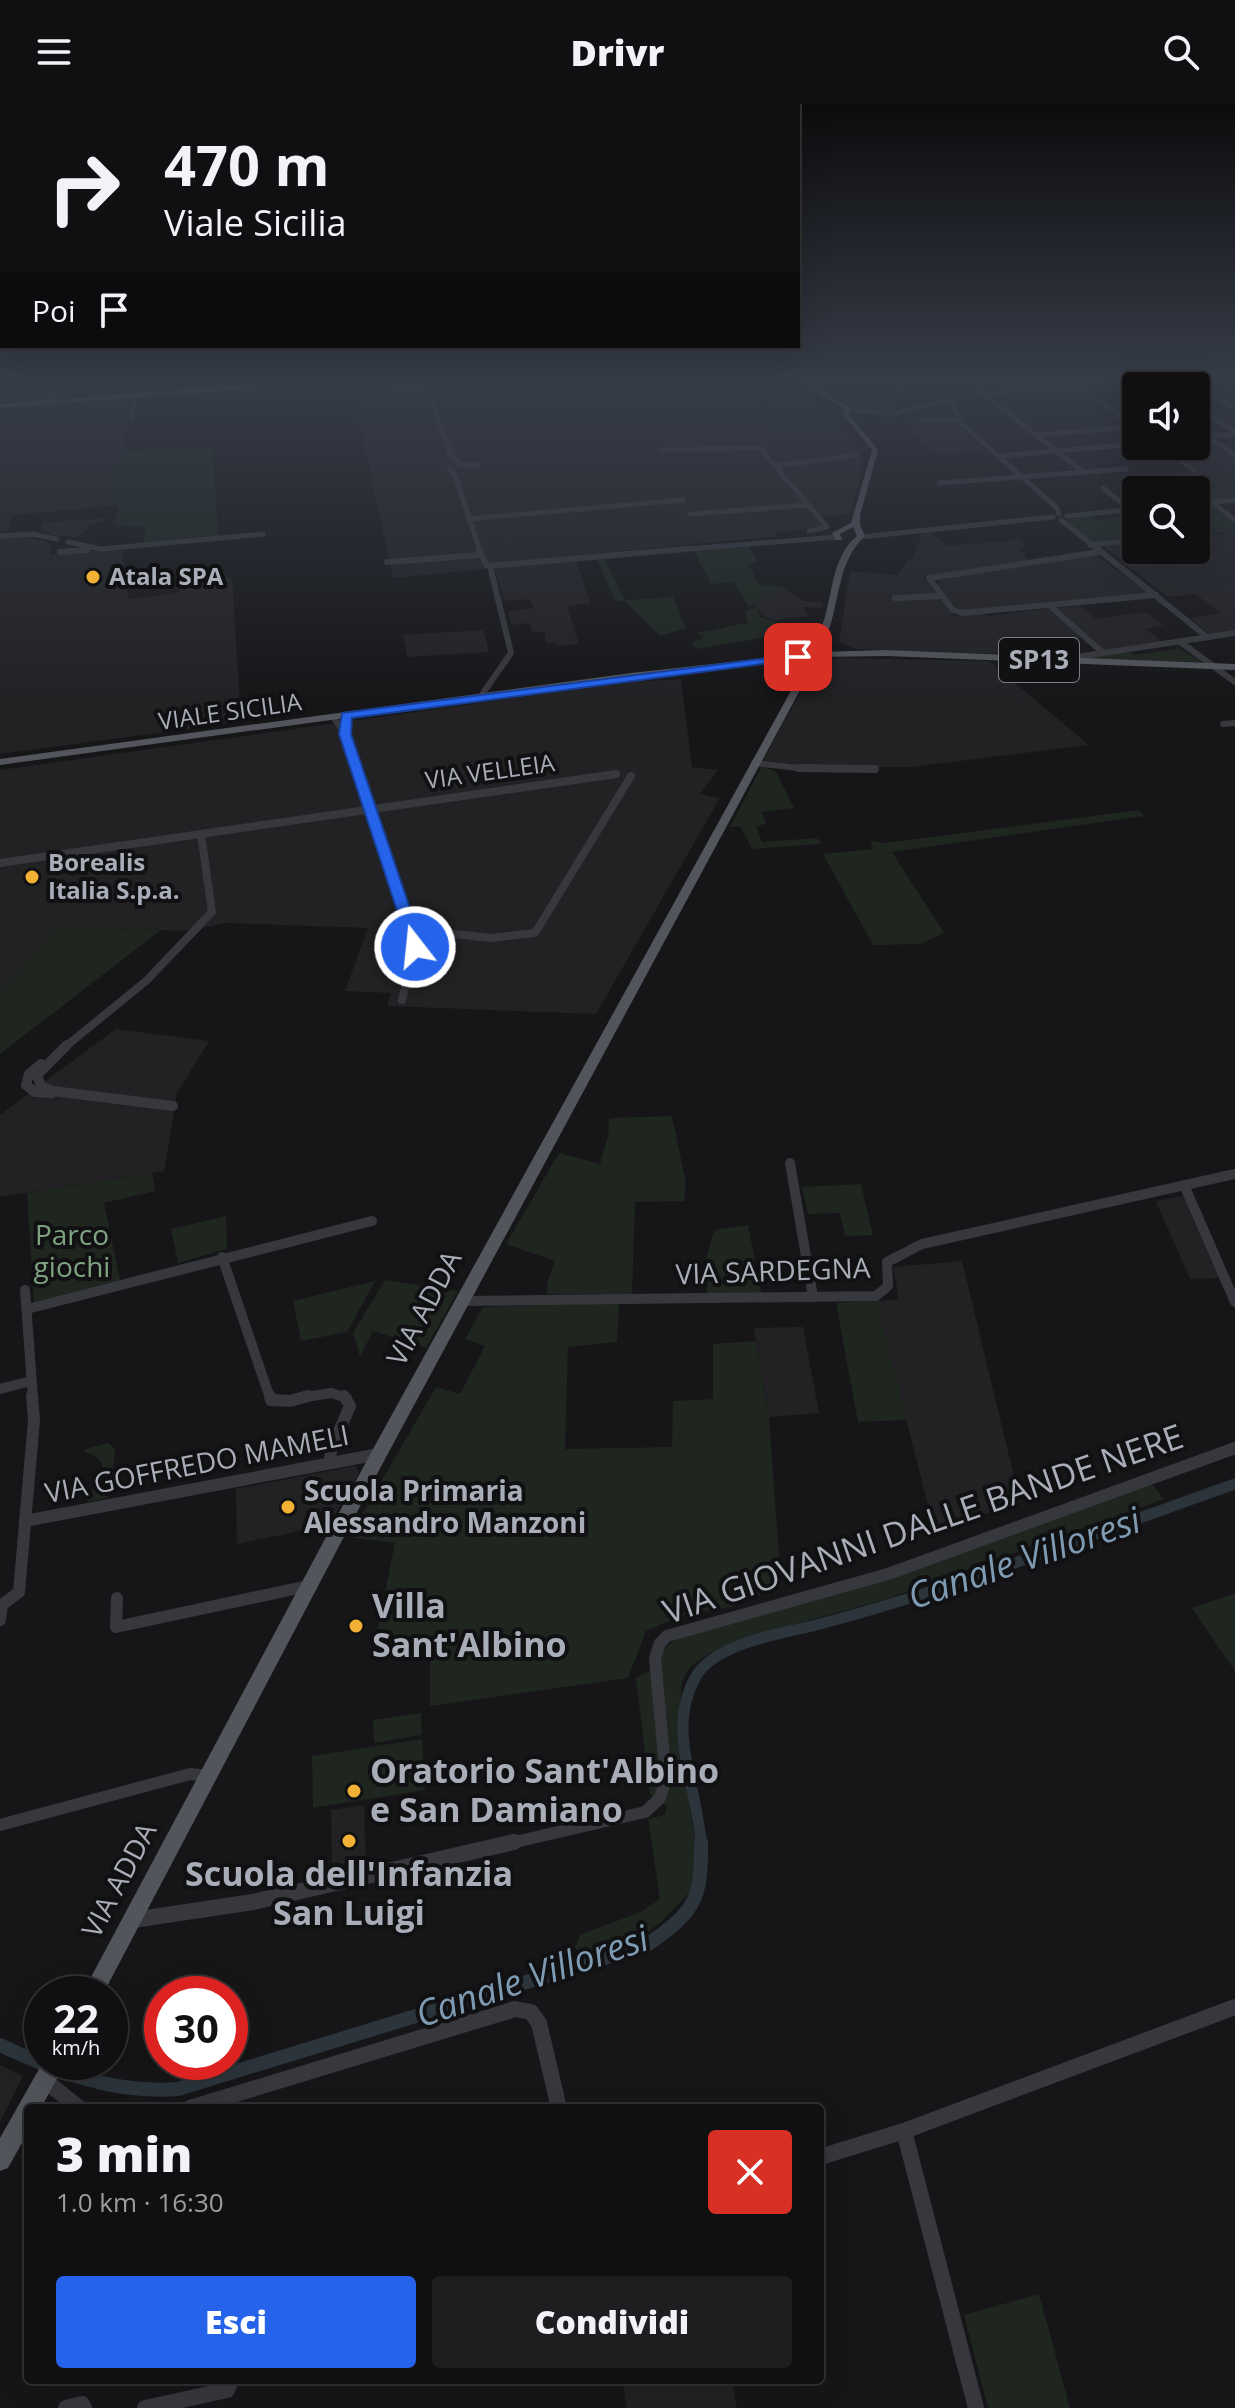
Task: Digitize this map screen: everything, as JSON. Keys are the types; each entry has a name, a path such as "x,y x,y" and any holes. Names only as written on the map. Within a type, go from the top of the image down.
{"main road":[{"path":"839,534 853,525 866,486"},
{"name":"VIA ADDA","path":"102,1976 379,1454 754,763 816,655 856,537 857,516"},
{"path":"839,534 856,537"},
{"path":"839,534 856,537"},
{"path":"826,626 829,641 834,645 866,653"},
{"name":"SP13","path":"816,655 866,653 1235,667"},
{"name":"VIALE SICILIA","path":"573,684 816,655"},
{"path":"757,662 792,671 796,690"},
{"name":"VIALE SICILIA","path":"0,764 631,676 742,664"},
{"path":"32,2104 45,2080"},
{"path":"0,2160 24,2118"}],"street":[{"path":"458,486 481,555 489,566 511,653 483,693"},
{"path":"792,486 827,527 801,531"},
{"path":"1032,486 1058,508 1060,517 1090,545 1207,637"},
{"path":"1103,488 1122,502"},
{"path":"468,519 683,500"},
{"path":"1212,502 1235,500"},
{"path":"1212,502 1235,520"},
{"path":"690,514 809,505"},
{"path":"856,537 1122,511"},
{"path":"0,536 32,534 101,549"},
{"path":"70,551 263,534"},
{"path":"489,566 783,536 839,534"},
{"path":"59,541 60,555 77,548 78,544"},
{"path":"1090,545 1122,542"},
{"path":"1100,552 930,577 957,612 1156,595"},
{"path":"387,562 481,555"},
{"path":"895,598 943,596"},
{"path":"1050,606 1102,652"},
{"path":"1057,660 1235,633"},
{"path":"1179,641 1235,682"},
{"path":"345,734 346,716"},
{"path":"333,717 345,734 411,929 415,947 402,1000"},
{"path":"1223,724 1235,723"},
{"path":"754,763 807,769 875,769"},
{"name":"VIA VELLEIA","path":"0,863 616,774"},
{"path":"411,929 444,935 515,937 535,933 631,776"},
{"path":"173,1106 64,1093 37,1093 26,1085 30,1073 146,981 212,912 201,834"},
{"path":"415,947 444,935"},
{"path":"790,1163 813,1297"},
{"name":"VIA SARDEGNA","path":"463,1301 876,1296 888,1286 887,1262 912,1249 950,1237 1135,1199 1235,1174"},
{"path":"1184,1185 1235,1302"},
{"path":"27,1309 372,1221"},
{"path":"222,1257 271,1400 279,1402 336,1392 348,1399 350,1406 331,1450 330,1462"},
{"path":"0,1620 2,1605 19,1592 34,1420 25,1290"},
{"path":"0,1389 31,1381"},
{"name":"VIA GIOVANNI DALLE BANDE NERE","path":"131,1921 253,1902 645,1812 663,1796 666,1778 655,1658 660,1643 667,1636 888,1574 1235,1448"},
{"name":"VIA GOFFREDO MAMELI","path":"25,1521 379,1454"},
{"path":"117,1598 116,1627 308,1586"},
{"path":"0,1825 190,1774 208,1776"},
{"path":"824,2156 904,2131 1235,2007"},
{"path":"203,2104 515,2009 531,2012 539,2023 558,2104"},
{"path":"51,2080 53,2087 74,2104"},
{"path":"904,2131 976,2408"},
{"path":"145,2408 227,2390 229,2384"},
{"path":"66,2408 82,2404 84,2408"}],"shaded area":[{"path":"0,486 113,486 111,506 12,515 7,530 0,531"},
{"path":"373,486 858,486 850,514 816,517 823,526 820,528 778,532 775,537 492,563 485,569 393,578"},
{"path":"1210,486 1235,486 1235,498 1210,500"},
{"path":"104,518 102,522 89,524 87,530 77,537 41,531 43,523"},
{"path":"924,531 930,531 947,546 1020,540 1027,547 1018,548 1029,560 924,576 954,616 1048,609 1083,638 1052,642 1065,656 856,649 839,642 850,571 898,575 908,559 912,559"},
{"path":"1235,533 1235,631 1210,634 1189,618 1221,613 1195,594 1169,597 1126,564 1210,564 1210,535"},
{"path":"20,536 47,542 51,545 50,555 122,548 128,599 179,593 181,581 232,577 241,722 0,754 0,538"},
{"path":"1122,543 1122,561 1101,545"},
{"path":"1095,555 1150,592 1147,595 965,612 957,609 937,585 941,584 937,578"},
{"path":"576,560 591,603 567,606 579,644 556,646 555,642 546,643 544,632 532,632 530,623 512,625 508,612 534,608 530,599 505,601 494,568"},
{"path":"782,587 802,601 824,603 822,608 803,607 808,616 773,620 766,617 753,604"},
{"path":"1079,606 1096,619 1146,612 1163,625 1146,629 1162,642 1103,650 1055,608"},
{"path":"483,630 489,652 407,657 403,635"},
{"path":"837,658 989,661 1089,745 911,767 810,768 762,762 814,668"},
{"path":"681,679 692,767 718,770 700,794 720,798 596,1014 387,1006 391,993 345,991 368,928 226,923 185,931 58,926 0,994 0,770 630,682"},
{"path":"116,1029 209,1041 177,1093 164,1171 0,1197 0,1115"},
{"path":"1183,1196 1219,1278 1190,1279 1156,1201"},
{"path":"962,1261 1020,1501 935,1532 876,1301 899,1299 893,1267"},
{"path":"803,1327 819,1413 769,1417 754,1328"},
{"name":"Scuola Primaria Alessandro Manzoni","path":"355,1466 359,1473 329,1525 237,1544 236,1489"},
{"name":"Scuola dell'Infanzia San Luigi","path":"364,1805 366,1868 332,1877 331,1810"},
{"path":"0,2065 23,2076 0,2122"},
{"path":"623,2384 733,2384 737,2408 627,2408"}],"green space":[{"path":"113,486 215,486 218,537 144,543 145,527 115,526 118,506 111,506"},
{"path":"1210,504 1235,524 1235,533 1210,533"},
{"path":"1092,515 1098,520 1122,517 1122,540 1093,543 1066,522"},
{"path":"748,544 758,562 748,564 759,584 782,587 749,607 734,582 711,584 694,551"},
{"path":"597,558 604,558 625,600 673,597 686,628 660,636 625,601 615,601"},
{"path":"756,607 760,617 775,622 784,634 696,649 692,642 703,638 696,632 748,624 745,611"},
{"path":"1173,645 1202,662 1075,660 1129,650 1134,655 1178,649"},
{"path":"762,766 776,772 794,808 762,812 766,824 756,826 762,842 817,838 821,844 752,849 741,827 730,827"},
{"path":"1139,810 1144,816 892,852 944,933 920,944 873,945 823,854 873,849 870,841 885,843"},
{"path":"58,926 161,930 0,1054 0,994"},
{"path":"672,1116 686,1183 684,1201 635,1202 632,1295 547,1294 547,1283 555,1261 506,1244 559,1153 600,1164 608,1136 609,1118"},
{"name":"Parco giochi","path":"152,1173 155,1191 104,1203 120,1280 34,1302 27,1193"},
{"path":"861,1184 873,1235 845,1236 840,1213 808,1214 802,1187"},
{"path":"226,1216 227,1249 178,1263 171,1229"},
{"path":"748,1225 761,1293 707,1293 706,1259 714,1230"},
{"path":"385,1280 458,1291 426,1348 373,1331 360,1357 353,1333"},
{"path":"375,1281 347,1332 301,1341 293,1301"},
{"path":"876,1301 907,1420 858,1422 836,1303"},
{"path":"619,1303 617,1342 568,1347 565,1449 672,1447 673,1401 713,1399 713,1344 756,1341 769,1417 781,1586 734,1606 681,1616 646,1631 628,1678 430,1706 430,1656 374,1648 395,1543 349,1537 436,1387 460,1394 485,1346 465,1339 483,1307"},
{"path":"108,1443 115,1449 111,1492 107,1498 88,1502 85,1497 97,1485 103,1472 99,1460 85,1449"},
{"path":"1151,1483 1164,1499 883,1600 737,1640 690,1667 682,1681 678,1728 697,1855 697,1878 687,1895 660,1923 639,1938 579,1954 575,1947 581,1934 641,1912 660,1899 648,1819 665,1815 667,1806 650,1794 636,1678 657,1667 664,1650 672,1643 687,1633"},
{"path":"1235,1593 1235,1671 1192,1608"},
{"path":"421,1713 422,1735 374,1743 373,1720"},
{"path":"422,1739 425,1790 313,1808 312,1756"},
{"path":"1039,2294 1070,2408 988,2408 964,2315"}],"waterway":[{"name":"Canale Villoresi","path":"701,1844 686,1760 683,1718 695,1678 717,1656 751,1641 873,1609 977,1576 1235,1484"},
{"name":"Canale Villoresi","path":"0,2045 86,2079 131,2088 178,2089 647,1945 675,1923 692,1903 700,1878 701,1844"}],"place":[{"name":"Atala SPA","path":"93,577"},
{"name":"Borealis Italia S.p.a.","path":"32,877"},
{"name":"Scuola Primaria Alessandro Manzoni","path":"288,1507"},
{"name":"Villa Sant'Albino","path":"356,1626"},
{"name":"Oratorio Sant'Albino e San Damiano","path":"354,1791"},
{"name":"Scuola dell'Infanzia San Luigi","path":"349,1841"}],"route":[{"path":"415,947 345,734 346,716 798,657"}]}
